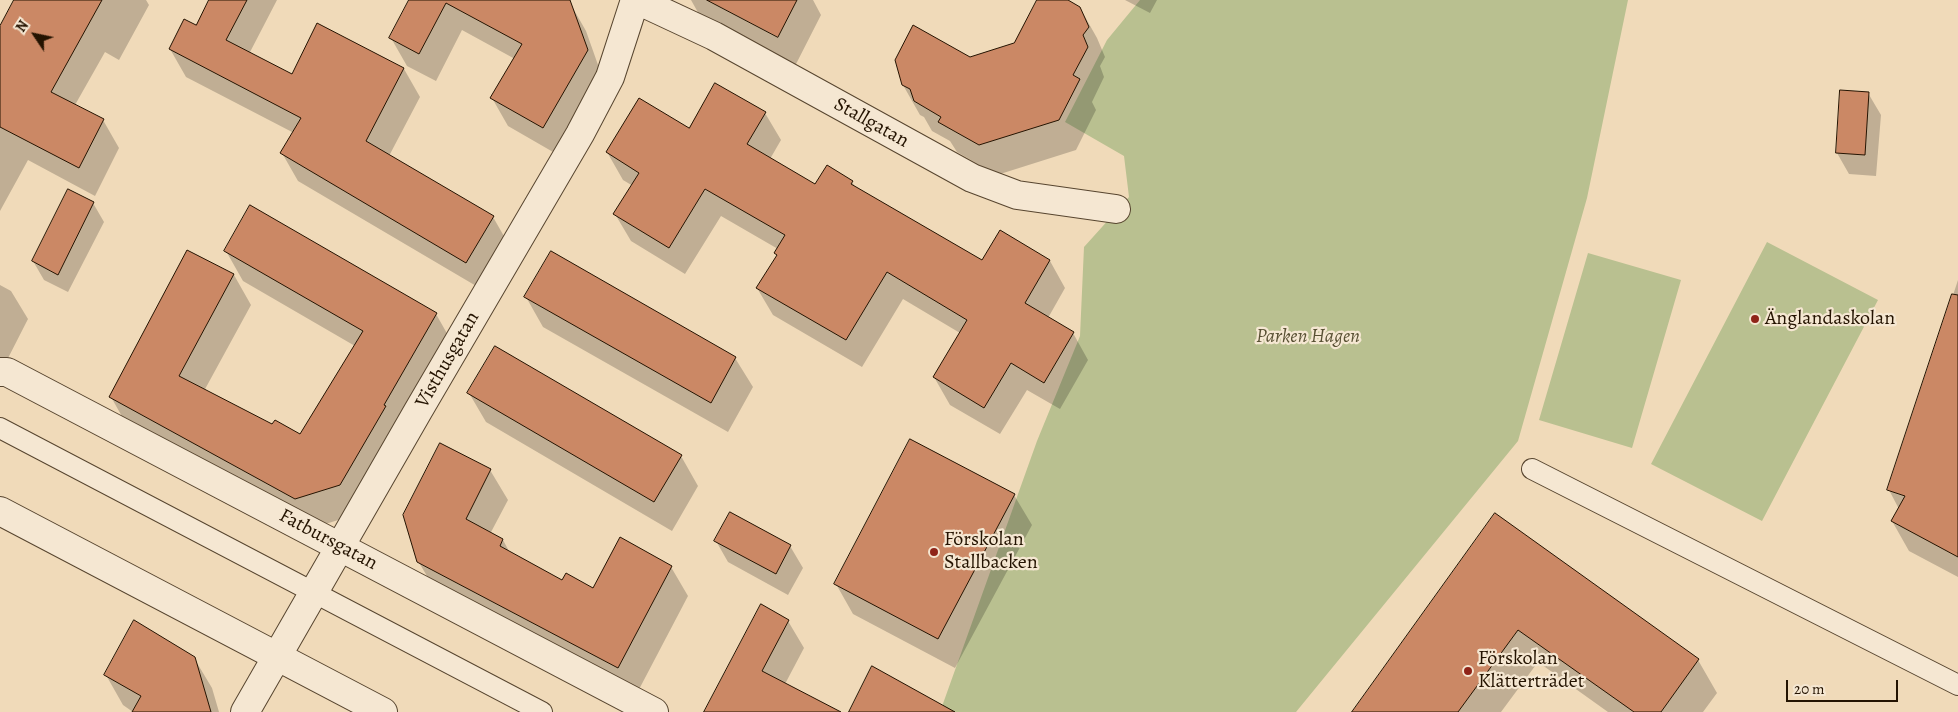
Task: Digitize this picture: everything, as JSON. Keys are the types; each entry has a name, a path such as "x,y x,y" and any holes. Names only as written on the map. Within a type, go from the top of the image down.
{"street":[{"name":"Stallgatan","path":"636,0 714,36 972,178 1017,195 1116,208"},
{"name":"Visthusgatan","path":"245,712 580,134 610,77 636,0"},
{"name":"Fatbursgatan","path":"0,372 7,372 654,712"},
{"path":"0,511 383,712"}],"lane":[{"path":"0,428 542,712"},
{"path":"1532,468 1958,685"}],"green space":[{"name":"Parken Hagen","path":"1140,0 1628,0 1587,198 1518,441 1296,712 940,712 1037,441 1080,336 1084,247 1129,197 1124,156 1065,122 1107,40"},
{"path":"1767,242 1878,300 1762,521 1651,464"},
{"path":"1588,253 1681,280 1632,448 1539,420"}],"building":[{"path":"14,0 102,0 51,92 104,119 79,168 0,127 0,26"},
{"path":"209,0 247,0 226,40 292,74 317,23 404,68 366,141 494,216 466,263 280,153 301,118 169,49 184,19 196,25"},
{"path":"409,0 570,0 588,50 543,128 490,98 522,44 446,3 419,54 389,38"},
{"path":"707,0 797,0 778,37"},
{"path":"1037,0 1068,0 1080,7 1089,27 1083,35 1088,47 1073,75 1080,79 1059,120 979,145 938,122 941,117 914,101 910,89 902,85 895,60 913,25 970,57 1014,43"},
{"path":"715,83 766,112 747,144 815,184 827,165 853,181 851,184 982,260 1000,230 1050,260 1025,303 1074,332 1044,383 1011,363 984,408 933,377 967,320 887,272 846,340 756,288 777,255 774,253 785,235 705,189 669,248 613,214 639,173 606,152 639,98 689,128"},
{"path":"1840,90 1869,92 1865,155 1836,153"},
{"path":"68,189 94,202 58,275 32,261"},
{"path":"250,205 437,313 340,485 295,499 109,397 187,250 234,274 179,376 272,424 275,420 300,434 363,331 224,251"},
{"path":"551,251 736,357 711,403 524,297"},
{"path":"1952,294 1958,295 1958,557 1891,521 1905,496 1887,490"},
{"path":"495,346 682,455 654,502 467,393"},
{"path":"910,439 1015,494 938,639 834,584"},
{"path":"440,443 491,469 466,519 503,539 500,546 562,580 566,573 593,588 620,537 672,566 618,668 417,562 403,515"},
{"path":"730,512 791,545 776,574 714,541"},
{"path":"1495,513 1699,659 1661,712 1634,712 1518,630 1458,712 1352,712"},
{"path":"761,604 789,620 762,671 841,712 704,712"},
{"path":"134,620 195,657 211,712 132,712 141,696 104,675"},
{"path":"872,666 955,712 849,712"}],"place":[{"name":"Änglandaskolan","path":"1755,319"},
{"name":"Förskolan Stallbacken","path":"934,552"},
{"name":"Förskolan Klätterträdet","path":"1468,671"}]}
